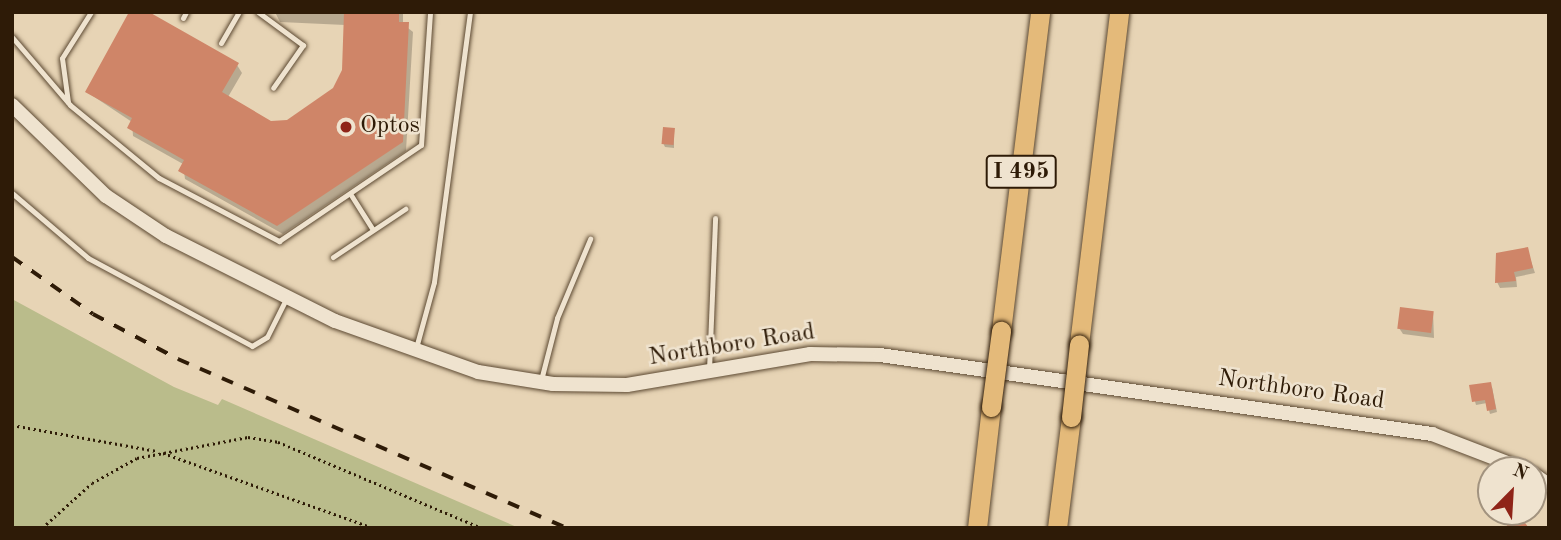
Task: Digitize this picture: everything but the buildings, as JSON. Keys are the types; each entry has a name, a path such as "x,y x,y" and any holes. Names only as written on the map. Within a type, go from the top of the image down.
{"highway":[{"name":"I 495","path":"977,528 1034,70 1038,12"},
{"path":"1057,528 1119,12"}],"main road":[{"name":"Northboro Road","path":"12,105 125,210 286,299 415,351 478,372 541,383 627,385 825,353 899,357 1432,434 1490,456"}],"lane":[{"path":"68,103 62,58 90,12"},
{"path":"221,43 239,12"},
{"path":"258,12 303,45 273,89"},
{"path":"12,37 68,103 159,178 260,237 279,241 351,195 421,145 430,12"},
{"path":"415,351 434,282 470,12"},
{"path":"12,193 88,258 252,346 267,337 286,299"},
{"path":"351,195 373,230"},
{"path":"333,257 405,209"},
{"path":"709,373 715,218"},
{"path":"541,383 549,342 590,239"}],"path":[{"path":"12,425 160,452 374,528"},
{"path":"42,528 92,482 160,452 248,437 278,442 482,528"}],"green space":[{"path":"12,299 174,387 218,405 222,399 519,528 12,528"}],"railway":[{"path":"12,257 93,314 178,359 566,528"}],"place":[{"name":"Optos","path":"346,127"}]}
